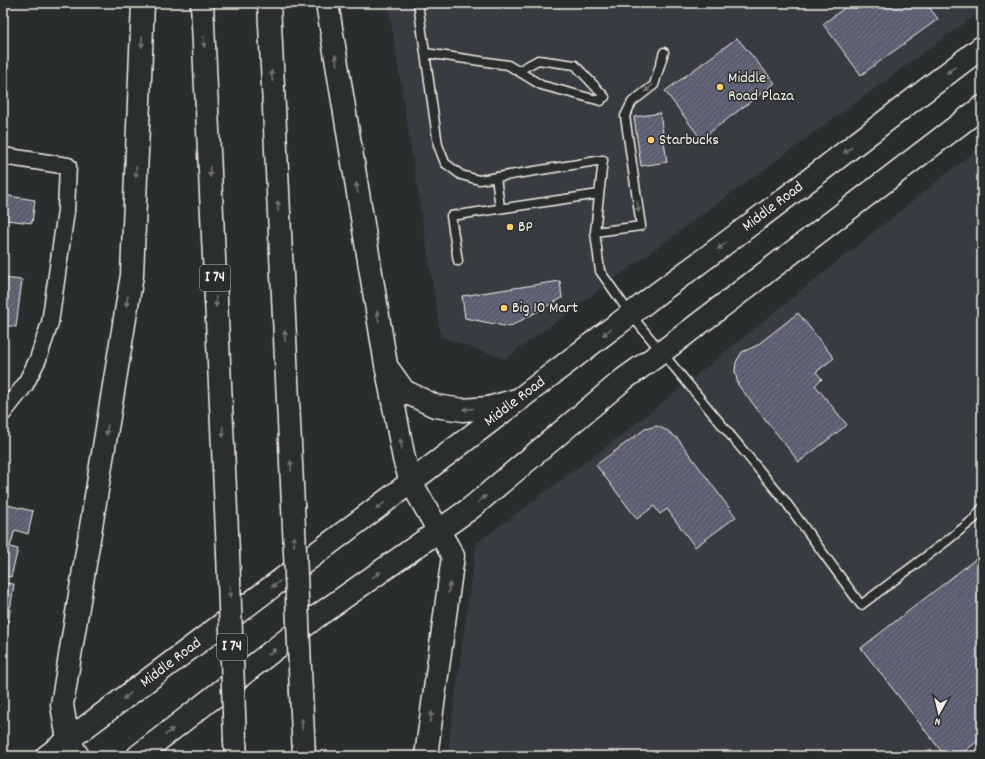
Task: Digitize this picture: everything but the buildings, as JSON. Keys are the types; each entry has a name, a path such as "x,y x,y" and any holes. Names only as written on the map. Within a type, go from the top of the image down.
{"main road":[{"path":"73,748 62,705 132,275 143,3"},
{"name":"I 74","path":"202,3 236,749"},
{"path":"269,3 304,756"},
{"path":"327,3 386,365 404,459 411,482 453,556 426,756"},
{"name":"Middle Road","path":"47,756 73,748 411,482 982,47"},
{"path":"138,756 316,617 471,508 624,379 662,352 982,107"},
{"path":"386,365 404,391 435,406 459,410 488,408 520,399"}],"street":[{"path":"3,156 68,166 66,211 50,322 38,359 25,385 3,413"}],"lane":[{"path":"418,3 438,145 445,163 461,175 479,180 603,160 595,232 600,271 631,315 785,501 861,605 948,540 974,518 982,508"},
{"path":"595,232 641,226 625,116 632,102 654,85 664,52"},
{"path":"425,53 508,65 518,72 541,85 603,99 576,65 538,60 518,72"},
{"path":"496,177 500,208"},
{"path":"458,261 451,216 599,194"}],"shaded area":[{"path":"388,3 982,3 982,10 505,359 441,337"},
{"path":"982,145 982,756 447,756 476,544 637,423"}],"place":[{"name":"Middle Road Plaza","path":"720,87"},
{"name":"Starbucks","path":"651,140"},
{"name":"BP","path":"510,227"},
{"name":"Big 10 Mart","path":"504,308"}]}
